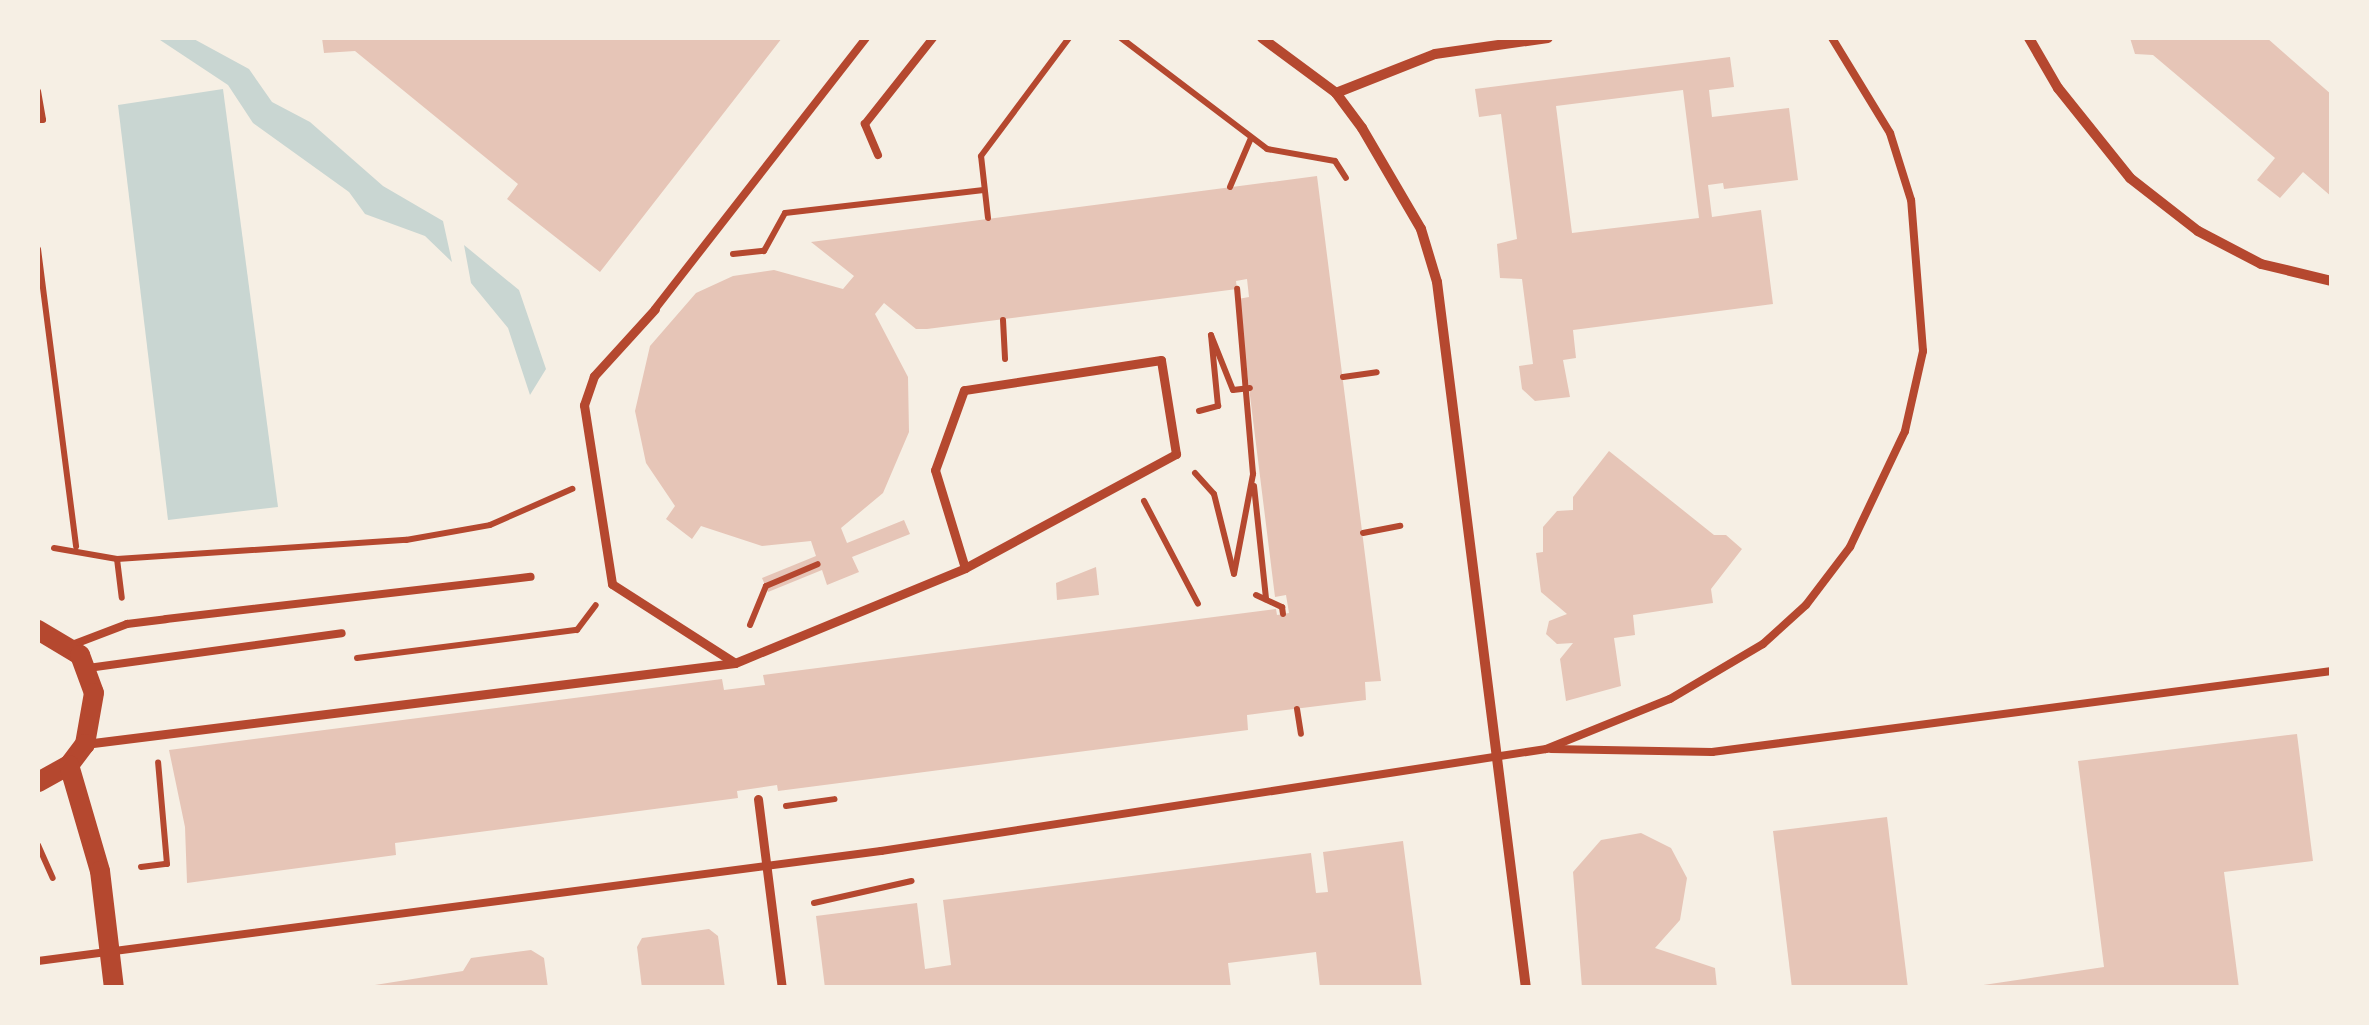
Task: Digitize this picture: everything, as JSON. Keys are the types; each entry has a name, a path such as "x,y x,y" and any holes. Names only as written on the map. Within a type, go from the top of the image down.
{"main road":[{"path":"38,630 69,646 88,668 94,693 85,744 70,765 38,782"},
{"path":"70,765 100,871 114,988"}],"street":[{"path":"1262,38 1336,93 1421,229 1437,282 1526,988"},
{"path":"1336,93 1436,54 1487,42 1548,38"},
{"path":"2029,38 2058,88 2130,178 2198,231 2261,264 2332,281"},
{"path":"655,309 594,376 584,405 591,479 612,584 735,663"},
{"path":"85,744 735,663 965,568 1132,483 1176,454 1173,416 1161,360 964,390 936,470 965,568"},
{"path":"759,804 782,988"}],"lane":[{"path":"655,309 866,38"},
{"path":"878,154 865,124 932,38"},
{"path":"1546,749 1624,722 1763,644 1806,605 1850,547 1886,478 1923,351 1921,272 1912,200 1890,133 1832,38"},
{"path":"69,646 126,624 531,576"},
{"path":"88,668 342,634"},
{"path":"38,960 881,850 1546,749 1712,752 2332,672"}],"path":[{"path":"988,218 981,156 1068,38"},
{"path":"1122,38 1268,150 1335,161 1346,178"},
{"path":"38,91 43,120 38,120"},
{"path":"1230,187 1251,138"},
{"path":"764,251 785,212 984,190"},
{"path":"38,249 76,547"},
{"path":"1236,289 1253,474 1265,549 1266,599"},
{"path":"1002,320 1007,375"},
{"path":"1173,416 1218,406 1212,335 1233,390 1246,389"},
{"path":"1343,377 1377,372"},
{"path":"1176,454 1214,494 1234,574 1253,474"},
{"path":"54,548 76,547 117,559 406,540 490,525 591,479"},
{"path":"1132,483 1170,542 1198,604"},
{"path":"1363,532 1400,526"},
{"path":"117,559 122,601"},
{"path":"766,586 818,564"},
{"path":"345,659 576,630 612,584"},
{"path":"1256,595 1283,614"},
{"path":"1297,709 1301,734"},
{"path":"141,867 167,864 160,750"},
{"path":"759,804 835,799"},
{"path":"38,844 53,878"},
{"path":"814,903 912,881"}],"shaded area":[{"path":"157,38 192,38 249,69 272,102 310,122 383,186 443,221 452,262 425,236 365,214 349,192 253,123 228,85"},
{"path":"223,89 278,507 168,520 118,105"},
{"path":"464,245 519,290 546,369 530,395 508,328 471,283"}],"building":[{"path":"322,38 782,38 600,272 507,199 518,184 355,51 324,53"},
{"path":"2130,38 2267,38 2332,95 2332,197 2303,172 2280,198 2257,180 2275,158 2153,55 2135,54"},
{"path":"1730,57 1734,87 1709,90 1712,117 1789,108 1798,180 1724,189 1723,183 1708,185 1712,217 1761,210 1773,304 1573,330 1576,358 1563,360 1570,397 1535,401 1522,389 1519,366 1533,364 1522,279 1500,278 1497,244 1517,239 1501,114 1479,117 1475,89","holes":["1683,90 1699,218 1572,233 1556,106"]},
{"path":"1317,176 1381,681 1365,682 1366,700 1247,715 1248,730 778,791 777,785 737,791 738,798 395,843 396,855 187,883 185,827 169,750 722,679 724,690 765,685 763,675 1276,609 1277,615 1289,613 1286,595 1275,597 1238,299 1249,297 1247,279 1236,281 1237,289 927,329 916,329 884,303 875,314 908,377 909,432 883,493 841,528 847,543 904,520 910,534 852,557 859,572 827,585 822,570 768,592 762,578 816,556 811,541 762,546 701,526 692,539 666,519 675,506 646,463 635,411 650,346 696,293 733,276 774,270 843,289 854,276 811,242"},
{"path":"1609,451 1714,535 1726,535 1742,549 1711,589 1713,603 1633,615 1635,635 1614,638 1621,686 1566,701 1560,659 1573,643 1557,644 1546,634 1549,621 1567,614 1541,592 1536,553 1543,552 1543,527 1557,511 1573,510 1573,497"},
{"path":"1096,567 1099,595 1057,600 1056,583"},
{"path":"2297,734 2313,861 2224,872 2239,988 1963,988 2104,967 2078,761"},
{"path":"1887,817 1908,988 1792,988 1773,831"},
{"path":"1641,833 1671,848 1687,878 1680,920 1655,948 1715,968 1717,988 1582,988 1573,872 1601,840"},
{"path":"1403,841 1422,988 1320,988 1316,952 1228,963 1231,988 825,988 816,916 917,903 925,969 951,965 943,900 1311,853 1316,893 1328,892 1323,852"},
{"path":"709,929 718,936 725,988 642,988 637,947 642,938"},
{"path":"531,950 544,958 548,988 356,988 463,971 471,958"}]}
